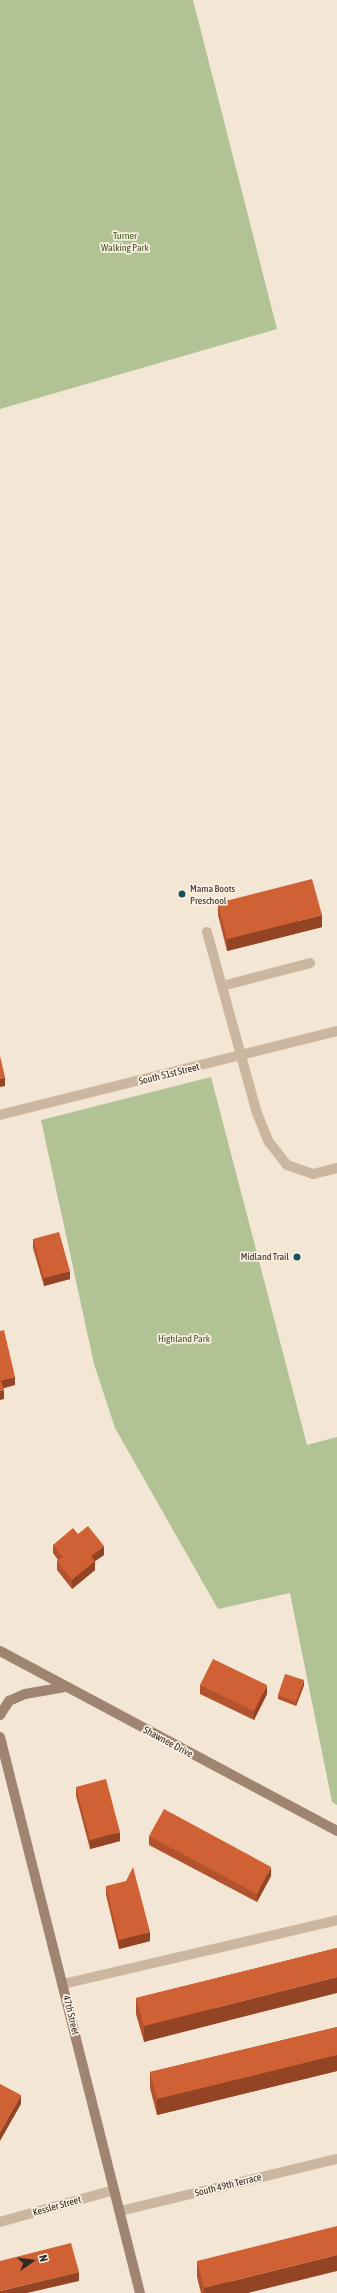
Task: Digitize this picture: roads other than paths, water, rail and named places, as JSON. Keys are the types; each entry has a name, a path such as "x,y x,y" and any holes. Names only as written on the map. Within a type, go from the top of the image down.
{"main road":[{"name":"Shawnee Drive","path":"0,1651 64,1687 337,1831"},
{"path":"0,1715 9,1701 25,1694 64,1687"},
{"name":"47th Street","path":"0,1737 140,2293"}],"street":[{"path":"207,932 257,1113 269,1142 287,1165 313,1174 337,1168"},
{"path":"222,986 310,963"},
{"name":"South 51st Street","path":"0,1115 337,1031"},
{"path":"63,1984 337,1920"},
{"name":"South 49th Terrace","path":"120,2212 337,2159"},
{"name":"Kessler Street","path":"0,2222 114,2190"}],"place":[{"name":"Mama Boots Preschool","path":"182,894"},
{"name":"Midland Trail","path":"297,1257"}],"park label":[{"name":"Turner Walking Park","path":"125,240"},
{"name":"Highland Park","path":"184,1339"}]}
